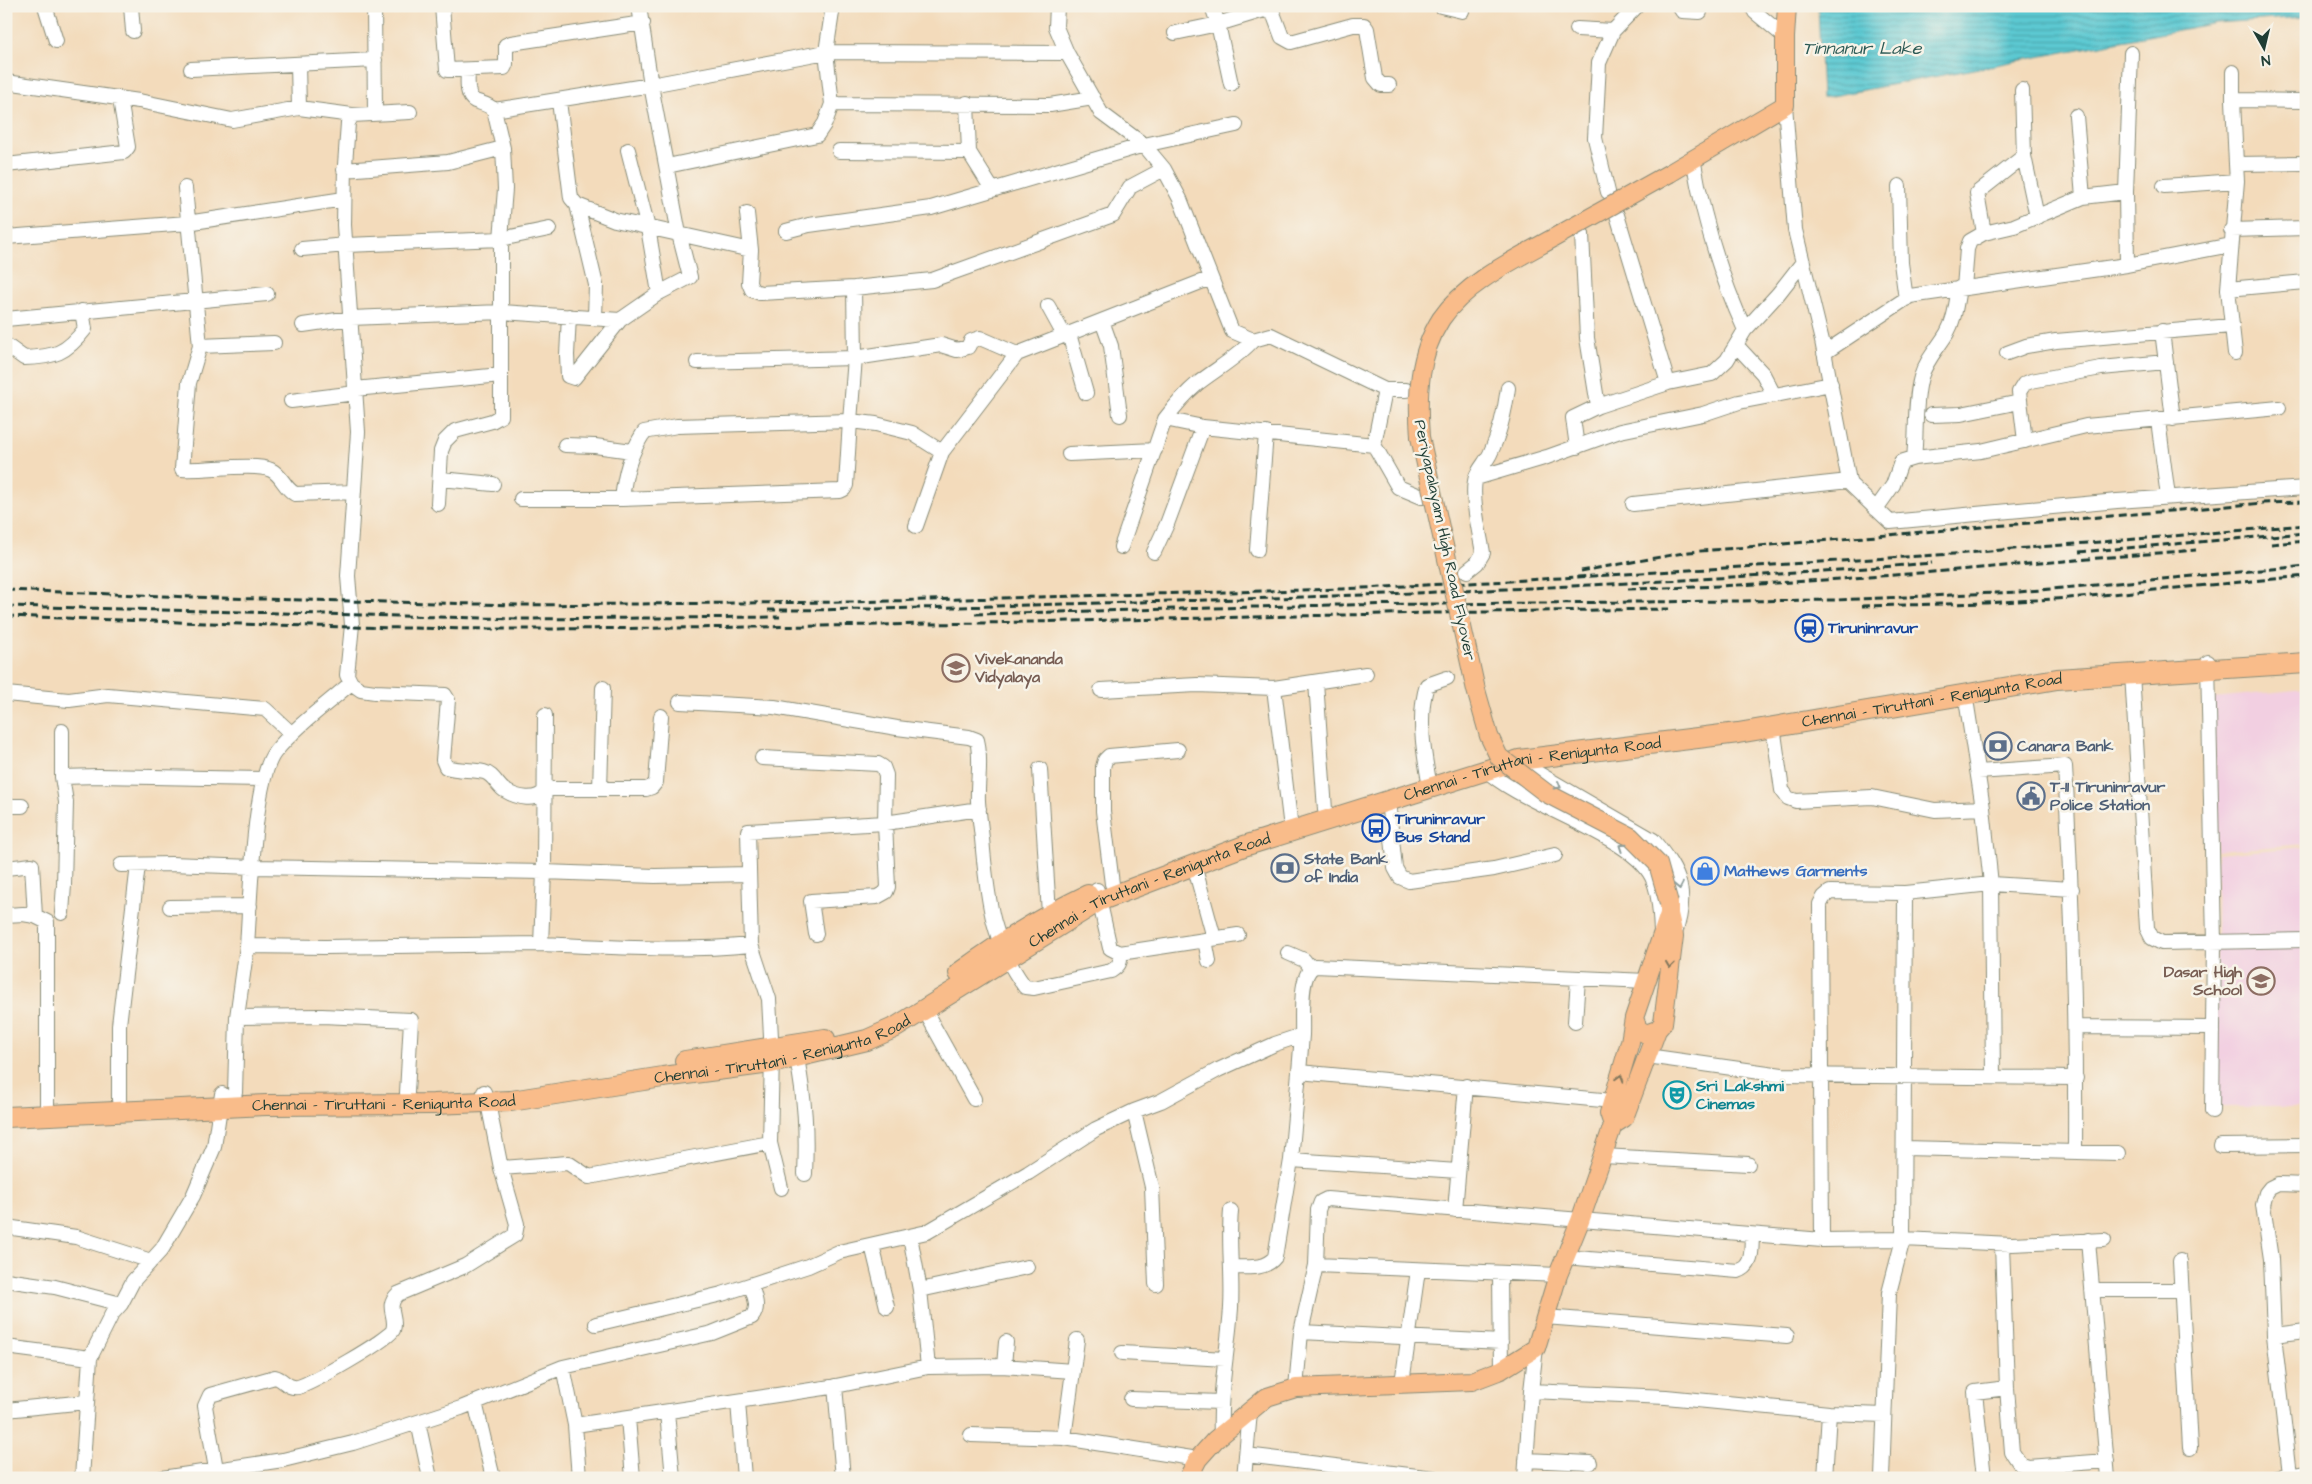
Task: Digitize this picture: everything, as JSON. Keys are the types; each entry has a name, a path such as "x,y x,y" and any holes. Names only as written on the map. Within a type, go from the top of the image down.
{"highway":[{"name":"Chennai - Tiruttani - Renigunta Road","path":"772,1055 797,1058 867,1040 896,1027 924,1009 1049,914 1290,820 1325,810 1517,761 1738,733 2057,678 2132,674 2306,655"},
{"name":"Chennai - Tiruttani - Renigunta Road","path":"6,1118 226,1098 486,1097 772,1055 865,1029 926,997 1103,892 1194,866 1244,846 1388,800 1509,753 1570,742 1768,719 1966,682 2034,674 2208,665 2306,663"},
{"name":"Chennai - Tiruttani - Renigunta Road","path":"6,1106 118,1100 407,1093 486,1097"}],"main road":[{"path":"1785,105 1785,37 1788,6"},
{"name":"Periyapalayam High Road Flyover","path":"1668,935 1669,908 1658,864 1631,837 1546,793 1499,757 1489,736 1476,690 1420,437 1418,406 1421,372 1429,343 1442,319 1458,301 1489,274 1670,173 1785,105"},
{"path":"1188,1478 1198,1459 1221,1435 1267,1397 1296,1388 1472,1381 1501,1370 1536,1348 1564,1257 1580,1221 1613,1125 1609,1113 1630,1042 1634,1018 1647,981 1668,935"},
{"path":"1613,1125 1624,1118 1657,1030 1663,1023 1668,935"},
{"path":"1634,1018 1638,1030 1646,1034 1657,1030"}],"street":[{"path":"45,6 56,41"},
{"path":"131,6 134,31"},
{"path":"374,6 375,113"},
{"path":"442,6 447,70 504,68 506,64 506,45 511,43 643,23"},
{"path":"569,316 566,355 568,376 574,378 620,320 659,293 690,277 679,234 666,166 639,6"},
{"path":"666,166 816,135 825,123 832,104 826,52 833,6"},
{"path":"1057,6 1056,27 1067,53 1101,113 1144,146 1164,169 1180,199 1232,331 1253,340"},
{"path":"1212,6 1232,84"},
{"path":"1441,6 1462,11 1462,6"},
{"path":"1608,192 1595,138 1599,63 1613,31 1637,6"},
{"path":"1679,6 1682,11 1700,12"},
{"path":"1752,6 1755,12 1785,37"},
{"path":"1175,33 1269,11 1276,15 1282,37 1291,42 1353,24 1364,25 1368,33 1375,78 1381,85 1390,85"},
{"path":"1577,29 1613,31"},
{"path":"494,110 559,101 826,52 1067,53"},
{"path":"2128,265 2126,192 2131,53"},
{"path":"192,69 375,60"},
{"path":"298,64 299,108"},
{"path":"438,504 442,451 450,435 462,429 492,421 501,416 501,239 505,189 503,148 494,110 485,103 471,98 469,94 468,70"},
{"path":"2233,72 2236,182 2228,288 2235,353"},
{"path":"7,78 232,120 299,108 352,116 410,112"},
{"path":"2022,90 2024,156 2037,217"},
{"path":"832,104 967,103 1050,105 1093,98"},
{"path":"6,165 124,152 128,147 120,99"},
{"path":"2233,100 2306,101"},
{"path":"559,101 569,190 571,198 577,205 596,285 595,318"},
{"path":"967,103 969,152 992,188"},
{"path":"1785,105 1795,230 1824,353 1849,481 1890,522 2168,497 2306,488"},
{"path":"352,116 348,123 344,170 346,245 358,432 348,576 352,625 347,675 351,683 361,690 375,692 445,694 448,700 443,760 446,767 458,771 485,772 505,790 523,797 538,798 546,789 646,789 652,787 656,782 661,716"},
{"path":"2076,116 2083,197"},
{"path":"786,231 809,225 931,208 992,188 1144,146 1236,125"},
{"path":"344,170 448,162 503,148"},
{"path":"628,150 648,228 659,293"},
{"path":"839,151 969,152"},
{"path":"1984,233 1978,193 2024,156"},
{"path":"1693,158 1699,193 1715,254 1744,330"},
{"path":"2236,164 2306,162"},
{"path":"747,213 751,250 749,284 752,290 760,293 854,288 932,280 1113,215 1130,187 1164,169"},
{"path":"2164,186 2236,182"},
{"path":"1899,186 1901,263 1906,299"},
{"path":"185,188 200,346 189,383 186,403 182,469 262,467 277,474 288,490 295,494 354,492"},
{"path":"1914,458 1918,389 1921,376 1927,362 1955,316 1970,241 1984,233 2014,226 2083,197 2126,192"},
{"path":"6,237 187,223 344,199"},
{"path":"577,205 615,220 751,250"},
{"path":"1617,215 1668,383"},
{"path":"2231,230 2306,228"},
{"path":"302,249 346,245 501,239 549,230"},
{"path":"1582,234 1587,338 1598,406"},
{"path":"1824,353 1910,296 2128,265 2231,245"},
{"path":"1577,446 1573,418 1598,406 1668,383 1712,374 1727,360 1744,330 1778,294 1803,262"},
{"path":"916,526 942,452 1017,354 1211,278"},
{"path":"2228,288 2306,282"},
{"path":"521,498 622,499 840,491 844,489 846,485 854,358 854,288"},
{"path":"6,319 82,310 267,294"},
{"path":"1048,306 1067,335 1086,393"},
{"path":"6,345 24,358 57,355 78,338 85,329 82,310"},
{"path":"303,325 351,318 501,312 620,320"},
{"path":"1102,321 1111,346 1120,415"},
{"path":"2006,353 2026,346 2056,341 2231,326"},
{"path":"2162,331 2173,419"},
{"path":"1121,547 1166,419 1176,404 1197,384 1243,352 1253,340 1271,335 1385,390 1406,390"},
{"path":"696,362 854,358 941,345 956,350 968,347 971,341 980,338 1017,354"},
{"path":"200,346 274,343"},
{"path":"1736,345 1760,370 1774,395"},
{"path":"2025,441 2019,392 2031,380 2101,368 2166,362"},
{"path":"291,401 355,391 501,375"},
{"path":"1476,478 1620,431 1703,414 1739,402 1830,384"},
{"path":"1467,571 1477,563 1483,553 1475,506 1476,478 1490,456 1504,416 1508,388"},
{"path":"1385,390 1374,445 1398,487 1422,497"},
{"path":"1931,415 1961,414 2020,402"},
{"path":"1876,508 1893,484 1901,462 1914,458 1981,450 2086,426 2279,408"},
{"path":"1166,419 1203,426 1374,445"},
{"path":"2158,420 2168,497"},
{"path":"622,499 625,473 632,452 644,432 677,426 850,421 876,424 912,433 942,452"},
{"path":"1154,552 1203,426"},
{"path":"1257,550 1266,433"},
{"path":"565,445 595,446 632,452"},
{"path":"1069,454 1155,450"},
{"path":"440,479 493,484"},
{"path":"1633,504 1849,481"},
{"path":"2208,665 2214,942 2212,1111"},
{"path":"1101,690 1197,685 1274,688 1366,674"},
{"path":"2132,674 2148,928 2152,938 2162,943 2306,940"},
{"path":"1430,783 1422,711 1424,696 1428,685 1447,678"},
{"path":"1316,682 1325,810"},
{"path":"82,1478 90,1358 112,1314 121,1304 133,1281 162,1248 193,1196 214,1147 226,1098 247,946 253,868 263,780 274,753 292,734 351,683"},
{"path":"600,789 603,688"},
{"path":"1274,688 1290,820"},
{"path":"1965,693 1983,808 1991,884 1993,1076"},
{"path":"6,694 69,700 108,696 265,709 292,734"},
{"path":"680,702 774,707 898,728 969,737 976,740 979,749 979,809 988,900 1003,950 1025,987 1034,988 1111,971 1118,966 1121,960 1120,953"},
{"path":"541,944 546,789 545,715"},
{"path":"1773,726 1782,790 1788,798 1796,801 1872,798 1934,810 1983,808"},
{"path":"62,731 62,777 66,815 62,913"},
{"path":"1178,750 1109,756 1105,760 1103,766 1103,892 1110,948 1120,953 1238,935"},
{"path":"762,758 878,764 883,767 886,775 885,823 888,887 886,892 877,897 811,900 816,934"},
{"path":"1517,761 1653,840 1669,860 1679,881 1682,909 1668,935"},
{"path":"1978,772 2065,766 2072,889 2076,1078 2075,1152"},
{"path":"1040,769 1049,914"},
{"path":"1485,769 1509,786 1623,847 1647,868 1654,881 1668,935"},
{"path":"62,777 98,776 263,780"},
{"path":"1388,800 1395,868 1400,877 1409,881 1494,869 1554,855"},
{"path":"6,806 22,806"},
{"path":"780,1188 770,1143 772,1055 770,999 750,945 748,831 885,823 979,809"},
{"path":"121,865 171,864 253,868 544,872 655,876 749,874"},
{"path":"6,868 32,865 35,916"},
{"path":"118,1100 119,1025 138,865"},
{"path":"1194,866 1209,939 1209,962"},
{"path":"1822,1240 1820,904 1824,898 1830,892 1905,893 1991,884 2072,889"},
{"path":"1882,1478 1888,1293 1903,1239 1905,893"},
{"path":"170,907 250,906"},
{"path":"6,915 23,914 35,916 47,922 47,1104"},
{"path":"247,946 325,947 541,944 647,949 710,949 750,945"},
{"path":"1288,953 1304,960 1310,968"},
{"path":"1232,1268 1270,1264 1274,1257 1291,1160 1300,1072 1304,978 1310,968 1315,966 1647,981"},
{"path":"1575,1022 1578,978"},
{"path":"924,1009 974,1099"},
{"path":"236,1017 322,1016 411,1020 407,1093"},
{"path":"2075,1028 2212,1028"},
{"path":"596,1324 651,1312 751,1284 808,1266 839,1252 927,1232 960,1214 1096,1129 1134,1111 1162,1101 1218,1070 1302,1035"},
{"path":"1647,1056 1746,1071 1821,1076 2076,1078"},
{"path":"797,1058 805,1102 805,1174"},
{"path":"1300,1072 1613,1101"},
{"path":"1455,1210 1466,1086"},
{"path":"216,1469 205,1406 210,1395 275,1377 287,1385 300,1387 364,1352 390,1335 394,1330 391,1307 393,1299 398,1294 466,1266 515,1235 517,1224 501,1168 486,1097"},
{"path":"1134,1111 1152,1187 1156,1284"},
{"path":"501,1168 568,1163 589,1178 770,1143"},
{"path":"2221,1146 2306,1145"},
{"path":"1904,1148 2118,1153"},
{"path":"1603,1156 1748,1164"},
{"path":"1291,1160 1458,1172"},
{"path":"2306,1185 2278,1184 2270,1188 2263,1205 2271,1260 2274,1335 2284,1476 2306,1473"},
{"path":"1296,1388 1301,1332 1316,1266 1318,1210 1321,1202 1327,1199 1822,1240 1903,1239 2002,1244 2104,1240"},
{"path":"1221,1435 1220,1402 1231,1307 1232,1268 1229,1227 1231,1211"},
{"path":"6,1227 76,1237 151,1261"},
{"path":"1564,1257 1738,1271 1750,1264 1752,1235"},
{"path":"910,1236 920,1290 928,1367"},
{"path":"2088,1240 2108,1478"},
{"path":"2002,1244 2007,1388 2012,1452 2020,1464 2028,1467 2107,1460"},
{"path":"872,1245 888,1307"},
{"path":"2180,1261 2190,1448"},
{"path":"1316,1266 1558,1275"},
{"path":"920,1290 1027,1267"},
{"path":"1402,1383 1418,1270"},
{"path":"1500,1273 1501,1370"},
{"path":"6,1280 55,1287 121,1304"},
{"path":"162,1478 283,1460 353,1443 475,1402 562,1367 712,1333 752,1318 757,1307 751,1284"},
{"path":"2092,1290 2182,1290"},
{"path":"1545,1317 1787,1336"},
{"path":"2274,1335 2306,1331"},
{"path":"1301,1332 1408,1337 1457,1342 1501,1342"},
{"path":"1064,1438 1077,1340"},
{"path":"1004,1366 1006,1342"},
{"path":"6,1347 90,1358"},
{"path":"1525,1478 1536,1348"},
{"path":"1122,1353 1225,1359"},
{"path":"575,1425 738,1402 835,1386 928,1367 1004,1366 1073,1370"},
{"path":"562,1367 575,1425 579,1478"},
{"path":"835,1386 843,1478"},
{"path":"1984,1478 1975,1392 2007,1388"},
{"path":"1532,1392 1666,1397 1829,1413 1884,1415"},
{"path":"1131,1399 1220,1402"},
{"path":"6,1410 86,1402"},
{"path":"475,1402 493,1478"},
{"path":"738,1402 744,1478"},
{"path":"667,1412 673,1478"},
{"path":"1244,1478 1250,1412"},
{"path":"1825,1478 1829,1413"},
{"path":"628,1418 634,1478"},
{"path":"418,1422 430,1478"},
{"path":"971,1435 1064,1438 1198,1459"},
{"path":"1246,1455 1346,1473 1434,1478"},
{"path":"1526,1460 1590,1463"}],"shaded area":[{"path":"2306,689 2306,844 2217,851 2213,698"},
{"name":"Dasar High School","path":"2306,847 2306,1107 2214,1107 2217,854"}],"water":[{"name":"Tinnanur Lake","path":"1818,6 2306,6 2306,17 2216,23 1822,98"}],"railway":[{"path":"1581,571 1689,552 2263,503 2306,502"},
{"path":"6,590 218,598 520,605 850,602 1341,589 1510,581 1954,554 2306,525"},
{"path":"2079,552 2306,533"},
{"path":"2271,544 2306,541"},
{"path":"1628,589 1841,579 2196,550"},
{"path":"768,610 952,607 1435,592 1634,583 1932,563"},
{"path":"975,614 1335,605 1836,600 2018,592 2306,566"},
{"path":"1862,606 1986,603 2069,598 2306,576"},
{"path":"6,606 519,619 780,617"},
{"path":"6,616 201,623 524,629 954,624 1669,609"}],"place":[{"name":"Tiruninravur","path":"1809,628"},
{"name":"Vivekananda Vidyalaya","path":"956,668"},
{"name":"Canara Bank","path":"1998,746"},
{"name":"T-11 Tiruninravur Police Station","path":"2031,796"},
{"name":"Tiruninravur Bus Stand","path":"1376,828"},
{"name":"State Bank of India","path":"1285,868"},
{"name":"Mathews Garments","path":"1705,871"},
{"name":"Dasar High School","path":"2261,981"},
{"name":"Sri Lakshmi Cinemas","path":"1677,1095"}]}
